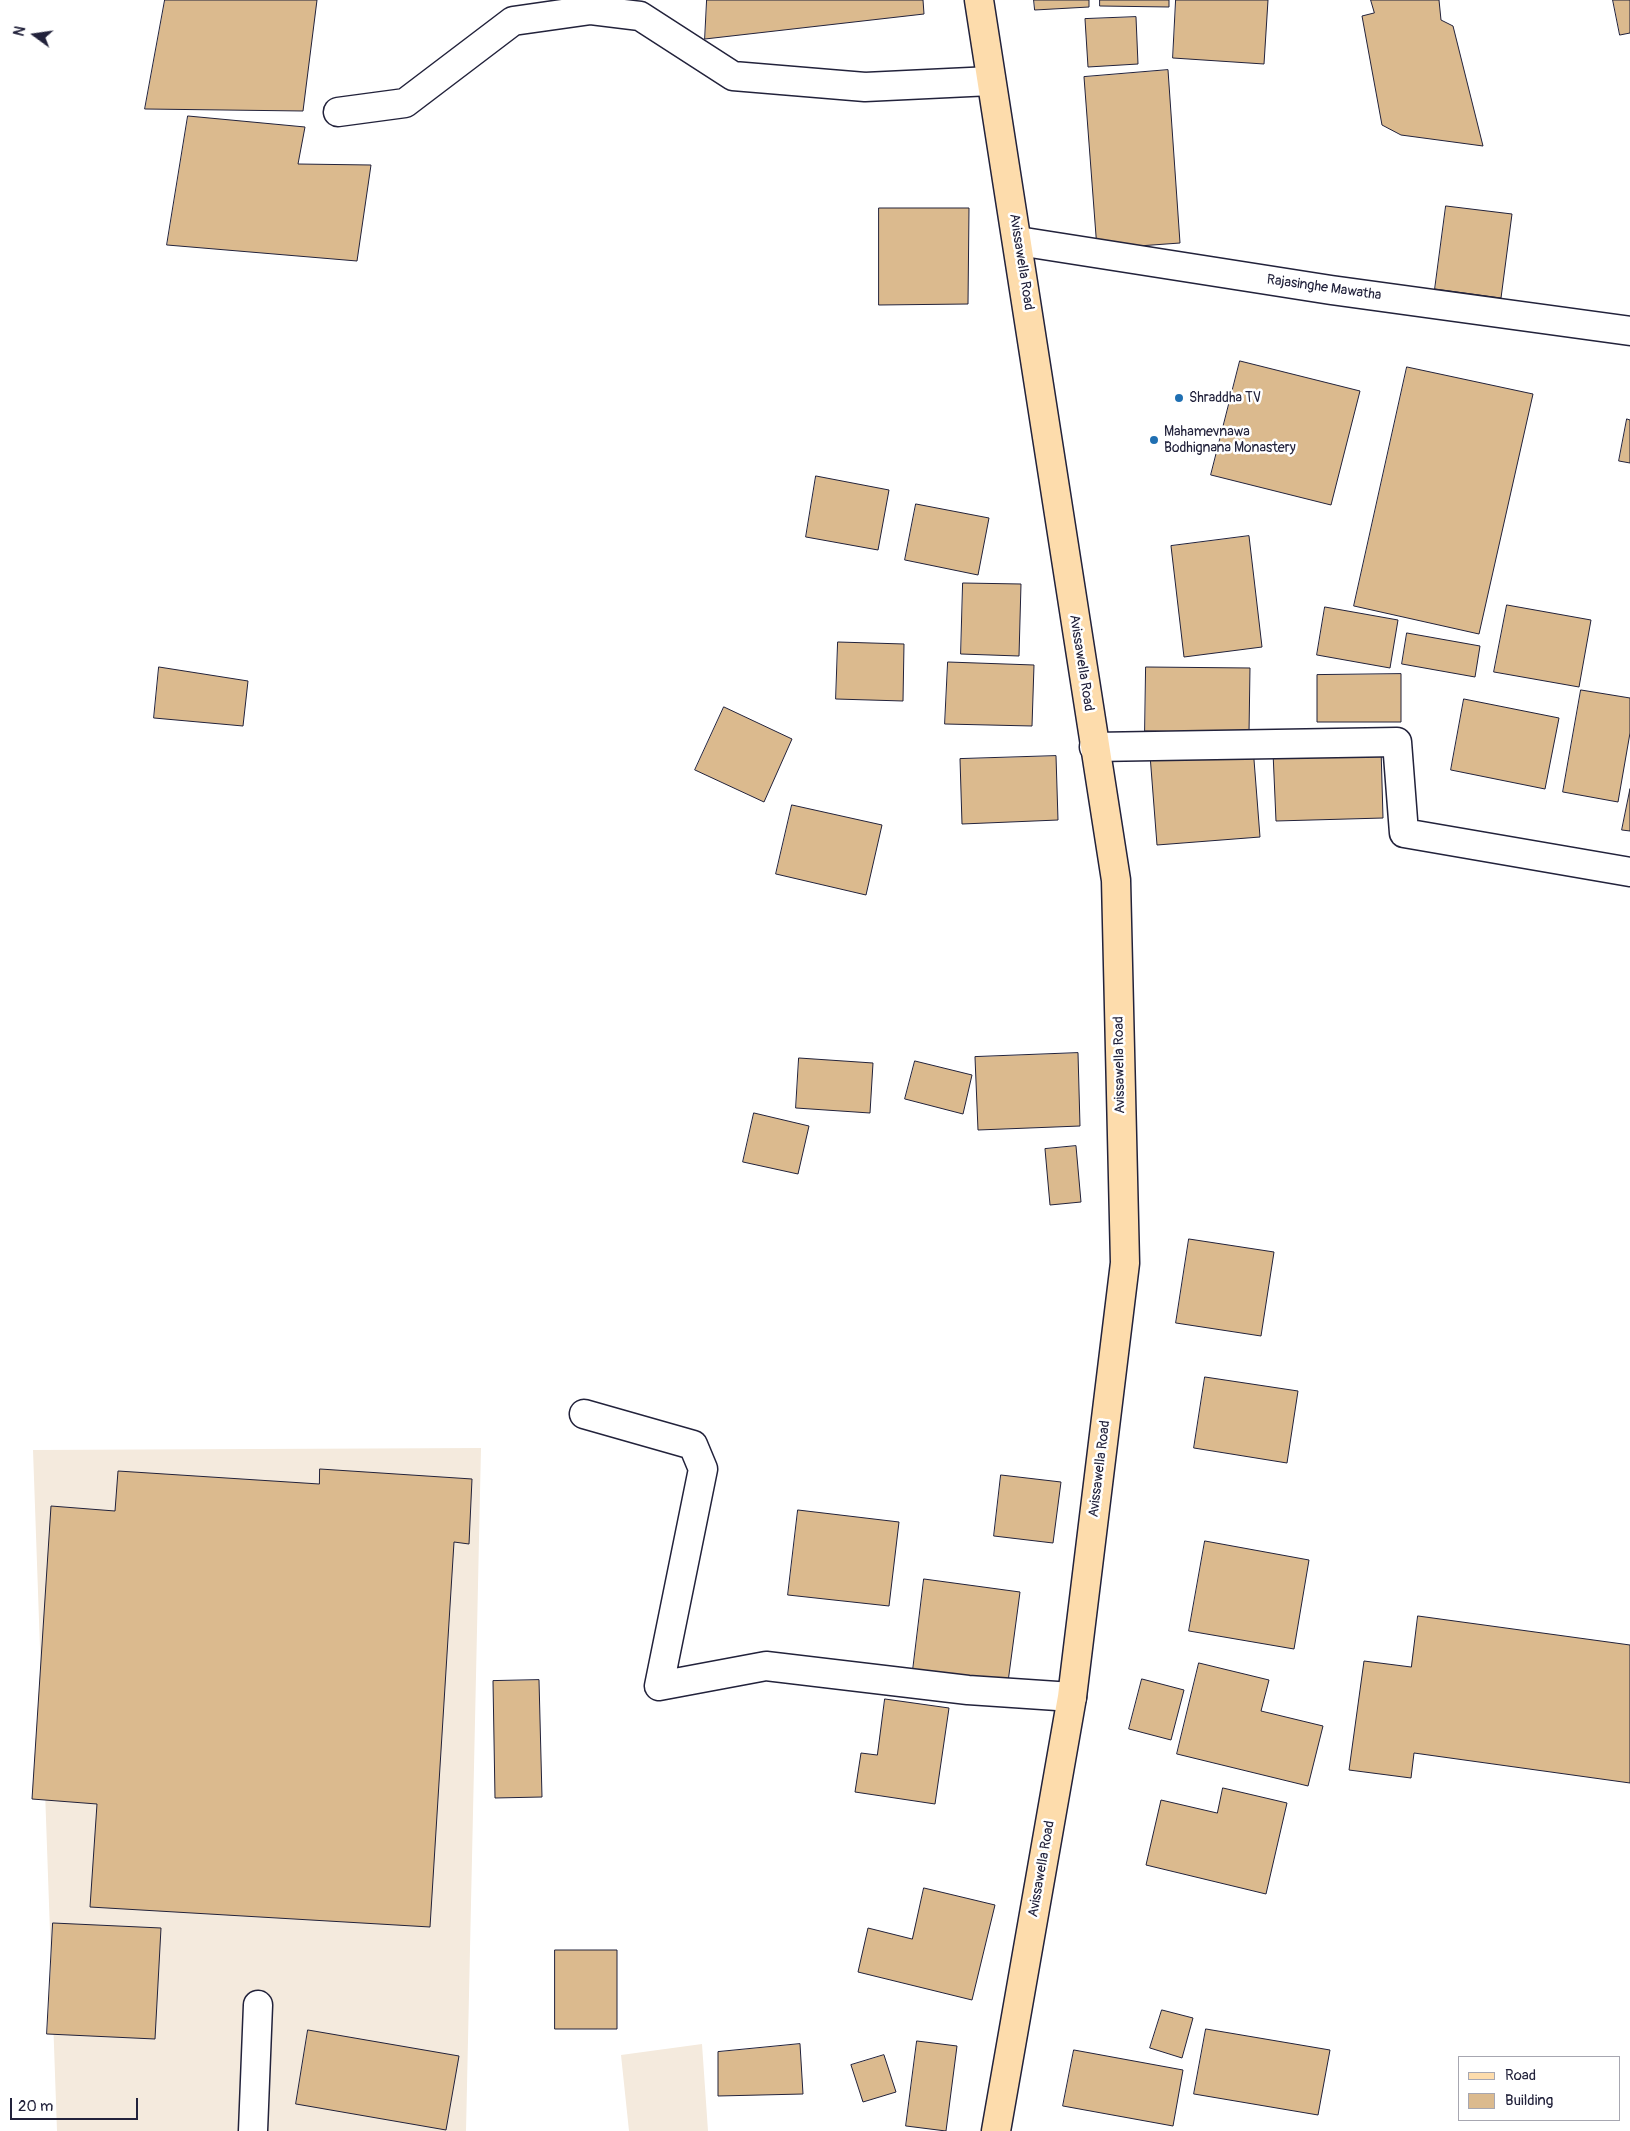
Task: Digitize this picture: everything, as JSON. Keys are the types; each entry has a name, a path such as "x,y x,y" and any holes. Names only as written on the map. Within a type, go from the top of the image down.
{"main road":[{"name":"Avissawella Road","path":"979,0 1116,880 1125,1263 1072,1697 996,2131"}],"street":[{"path":"338,112 405,104 512,21 591,10 640,16 733,76 865,87 991,81"},
{"name":"Rajasinghe Mawatha","path":"1018,241 1331,290 1630,331"},
{"path":"1094,747 1397,742 1404,833 1630,872"},
{"path":"584,1414 693,1445 703,1470 659,1686 766,1666 968,1690 1072,1697"},
{"path":"253,2131 258,2005"}],"shaded area":[{"path":"481,1448 466,2131 57,2131 33,1450"},
{"path":"702,2044 708,2131 629,2131 621,2055"}],"building":[{"path":"165,0 317,0 303,111 145,109"},
{"path":"707,0 923,0 924,14 705,39"},
{"path":"1034,0 1089,0 1089,7 1035,10"},
{"path":"1100,0 1169,0 1169,7 1100,6"},
{"path":"1176,0 1268,0 1264,64 1173,58"},
{"path":"1371,0 1439,0 1441,20 1453,26 1483,146 1401,135 1382,125 1362,16 1374,13"},
{"path":"1613,0 1630,0 1630,33 1620,35"},
{"path":"1136,17 1138,64 1088,67 1085,19"},
{"path":"1168,70 1180,243 1097,249 1084,77"},
{"path":"188,116 305,127 298,164 371,165 357,261 167,245"},
{"path":"1446,206 1512,214 1501,298 1435,289"},
{"path":"879,208 969,208 968,304 879,305"},
{"path":"1240,361 1360,391 1331,505 1211,475"},
{"path":"1407,367 1533,394 1479,634 1354,606"},
{"path":"1627,419 1630,420 1630,463 1619,461"},
{"path":"816,476 889,490 878,550 806,537"},
{"path":"916,504 989,518 978,575 905,560"},
{"path":"1249,536 1262,647 1184,657 1171,546"},
{"path":"963,583 1021,584 1019,656 961,654"},
{"path":"1507,605 1591,620 1579,687 1494,672"},
{"path":"1325,607 1398,620 1390,668 1317,655"},
{"path":"1407,633 1480,646 1475,677 1402,664"},
{"path":"838,642 904,644 903,701 836,699"},
{"path":"948,662 1034,665 1032,726 945,724"},
{"path":"159,667 248,681 243,726 154,718"},
{"path":"1146,667 1250,668 1249,733 1145,731"},
{"path":"1401,674 1401,722 1317,722 1317,675"},
{"path":"1581,690 1630,698 1630,733 1618,802 1563,792"},
{"path":"1464,699 1559,718 1545,789 1451,770"},
{"path":"724,707 792,739 764,802 695,770"},
{"path":"1253,747 1260,837 1157,845 1150,755"},
{"path":"1381,748 1383,818 1276,821 1273,752"},
{"path":"1056,756 1058,820 962,824 960,759"},
{"path":"1630,789 1630,831 1622,830"},
{"path":"792,805 882,825 866,895 776,874"},
{"path":"1078,1053 1080,1126 978,1130 975,1057"},
{"path":"799,1058 873,1063 870,1113 796,1108"},
{"path":"915,1061 972,1075 963,1114 905,1099"},
{"path":"754,1113 809,1126 798,1174 743,1162"},
{"path":"1076,1146 1081,1202 1050,1205 1045,1149"},
{"path":"1189,1239 1274,1252 1261,1336 1176,1323"},
{"path":"1205,1377 1298,1391 1287,1463 1194,1448"},
{"path":"320,1469 472,1479 469,1544 454,1542 430,1927 90,1907 97,1804 32,1799 51,1506 115,1511 118,1471 319,1484"},
{"path":"1001,1475 1061,1482 1053,1543 994,1536"},
{"path":"798,1510 899,1522 889,1606 788,1595"},
{"path":"1205,1541 1309,1560 1294,1649 1189,1631"},
{"path":"924,1579 1020,1592 1008,1682 913,1670"},
{"path":"1418,1616 1630,1645 1630,1783 1414,1753 1411,1778 1349,1770 1364,1661 1411,1667"},
{"path":"1199,1663 1269,1680 1261,1711 1323,1726 1308,1786 1177,1754"},
{"path":"1142,1679 1184,1690 1171,1740 1129,1729"},
{"path":"539,1680 542,1797 495,1798 493,1681"},
{"path":"885,1699 949,1708 935,1804 855,1792 861,1753 877,1755"},
{"path":"1223,1788 1287,1803 1266,1894 1146,1865 1161,1800 1217,1813"},
{"path":"924,1888 995,1905 972,2000 858,1972 868,1928 912,1939"},
{"path":"53,1923 161,1928 155,2039 47,2034"},
{"path":"555,1950 617,1950 617,2029 555,2029"},
{"path":"1162,2010 1193,2018 1182,2058 1150,2048"},
{"path":"1206,2029 1330,2050 1318,2115 1194,2094"},
{"path":"308,2030 459,2056 446,2130 296,2104"},
{"path":"917,2041 957,2046 946,2131 906,2126"},
{"path":"800,2044 803,2094 718,2096 718,2052"},
{"path":"1074,2050 1183,2070 1173,2126 1063,2106"},
{"path":"884,2055 896,2092 863,2102 851,2065"}],"place":[{"name":"Shraddha TV","path":"1179,398"},
{"name":"Mahamevnawa Bodhignana Monastery","path":"1154,440"}]}
